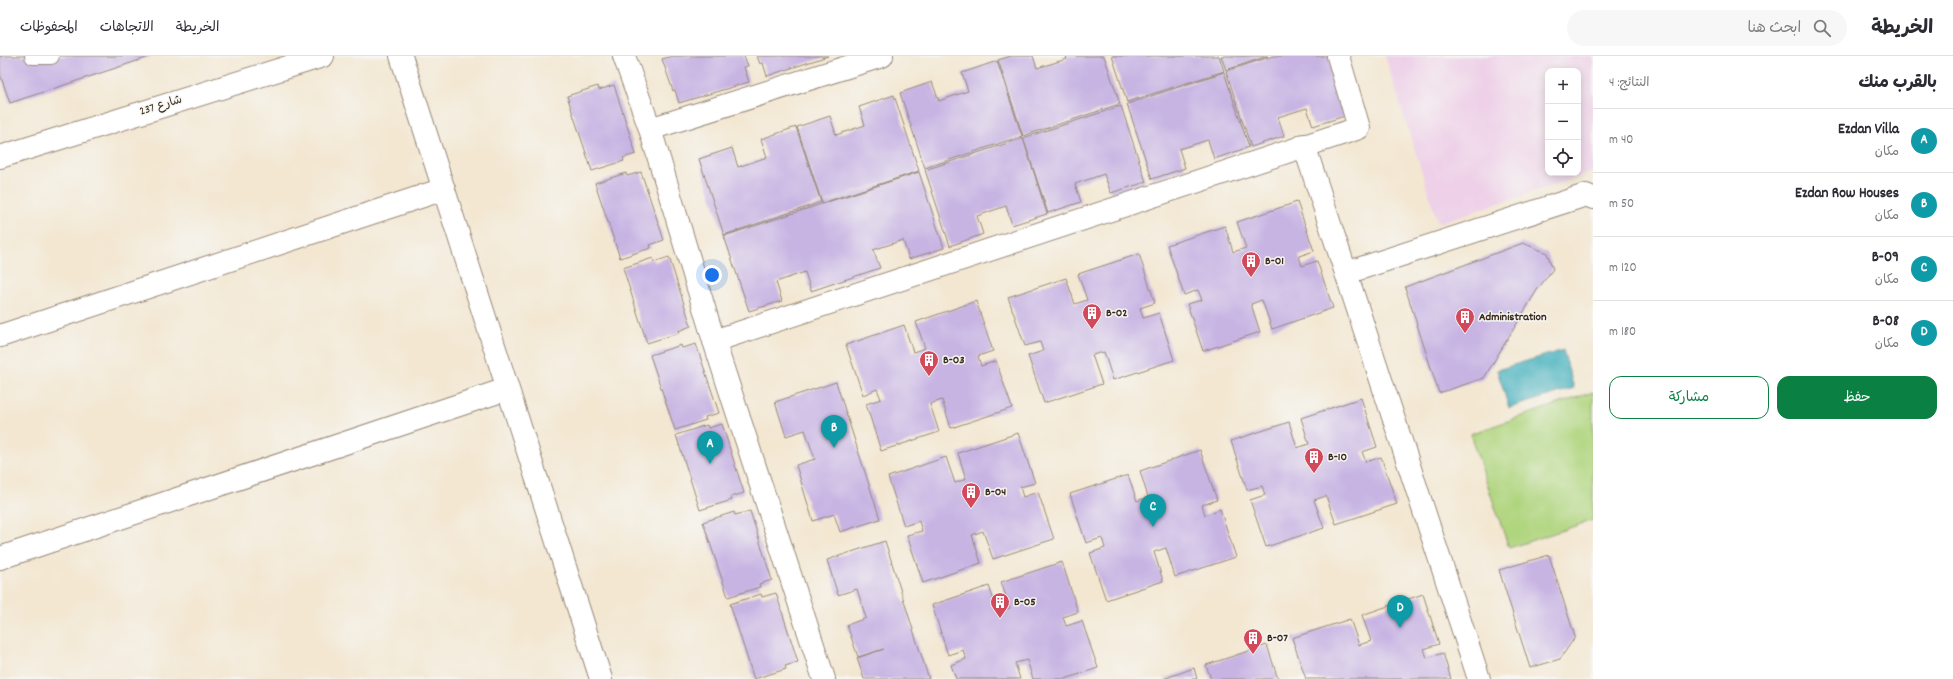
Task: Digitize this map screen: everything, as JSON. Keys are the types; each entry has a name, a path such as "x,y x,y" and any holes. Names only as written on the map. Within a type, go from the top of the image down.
{"street":[{"name":"شارع 237","path":"0,157 323,56"},
{"path":"401,56 601,679"},
{"path":"624,56 650,129 714,341 824,679"},
{"path":"650,129 882,56"},
{"path":"714,341 1359,128 1338,56"},
{"path":"1304,145 1479,679"},
{"path":"0,336 444,189"},
{"path":"1346,273 1586,196 1593,198"},
{"path":"0,558 507,389"}],"lane":[{"path":"33,56 51,56"}],"shaded area":[{"path":"1385,56 1593,56 1593,172 1581,176 1581,68 1545,68 1545,176 1581,176 1438,223"}],"green space":[{"path":"1593,392 1593,520 1509,548 1470,434"}],"water":[{"path":"1563,350 1574,388 1509,408 1497,370"}],"building":[{"path":"0,56 152,56 10,103 0,74"},
{"path":"673,56 744,56 748,66 744,67 749,82 679,103 675,90 673,91 662,59"},
{"path":"757,56 828,56 767,76 763,63 760,64"},
{"path":"1011,56 1033,56 1037,68 1067,59 1066,56 1104,56 1120,104 1023,136 998,60"},
{"path":"1112,56 1219,56 1224,71 1127,102"},
{"path":"1221,56 1268,56 1226,70"},
{"path":"1273,56 1329,56 1348,115 1313,126 1307,108 1278,117 1284,136 1251,147 1226,71"},
{"path":"997,61 1022,136 925,168 900,93 932,82 939,101 968,91 962,73"},
{"path":"1224,72 1249,147 1214,159 1208,140 1179,149 1185,168 1152,179 1127,104"},
{"path":"614,85 636,154 623,158 624,161 592,171 567,96 598,86 599,90"},
{"path":"894,95 919,171 822,203 797,127 830,116 836,135 865,125 859,107"},
{"path":"1121,106 1146,182 1111,193 1104,174 1075,184 1081,202 1048,213 1023,138"},
{"path":"796,127 821,202 724,235 699,159 732,148 738,167 767,157 761,139"},
{"path":"1023,138 1047,214 1012,225 1006,206 977,216 983,234 950,246 925,170"},
{"path":"641,172 664,240 650,245 651,248 620,258 595,183 626,173 627,176"},
{"path":"919,172 944,248 909,259 903,240 873,250 880,268 811,291 805,272 776,282 782,301 749,311 724,236"},
{"name":"B-01","path":"1297,202 1314,251 1299,256 1302,266 1317,261 1333,308 1272,329 1262,300 1251,304 1260,332 1203,351 1187,304 1202,300 1198,290 1184,295 1167,245 1225,226 1233,252 1246,248 1237,222"},
{"name":"Administration","path":"1523,243 1547,253 1553,269 1537,290 1484,378 1439,393 1405,287"},
{"name":"B-02","path":"1139,254 1155,303 1140,308 1143,318 1159,313 1174,360 1113,380 1104,352 1092,355 1102,384 1044,403 1028,356 1043,351 1040,342 1025,346 1008,297 1066,278 1075,304 1087,300 1078,274"},
{"path":"669,257 691,326 678,331 679,333 647,343 623,268 653,258 654,262"},
{"name":"B-03","path":"976,301 993,351 978,356 981,366 996,361 1012,408 951,428 942,400 930,404 939,432 881,451 866,404 881,399 877,389 863,395 846,345 904,325 913,352 925,348 916,322"},
{"path":"696,344 719,413 705,417 706,420 675,430 650,355 681,345 682,348"},
{"path":"836,382 880,519 840,532 834,514 813,521 796,465 815,459 805,430 786,436 775,402"},
{"name":"B-10","path":"1361,398 1377,447 1362,452 1366,462 1381,457 1397,504 1336,524 1326,496 1314,500 1324,528 1266,547 1250,500 1265,495 1262,486 1247,490 1231,441 1289,422 1297,448 1309,444 1301,418"},
{"path":"722,424 744,493 731,497 732,500 700,510 676,435 707,425 708,428"},
{"name":"B-04","path":"1018,433 1035,483 1020,487 1023,497 1038,492 1054,539 993,559 983,531 972,535 981,563 923,583 907,535 922,531 919,521 904,526 888,477 946,457 955,483 966,479 958,453"},
{"path":"1200,450 1217,500 1202,505 1205,515 1220,509 1236,557 1175,577 1166,548 1154,552 1163,581 1106,600 1090,553 1105,548 1102,538 1086,543 1070,494 1128,475 1137,501 1148,497 1140,471"},
{"path":"750,511 772,580 759,584 760,587 728,597 703,522 734,512 735,515"},
{"path":"885,541 929,679 864,679 857,658 884,649 858,657 847,625 866,618 857,589 838,595 827,560"},
{"path":"1549,555 1575,637 1560,659 1530,668 1499,570"},
{"name":"B-05","path":"1062,562 1078,612 1063,617 1066,626 1082,621 1098,668 1065,679 1033,679 1027,660 1015,663 1020,679 956,679 951,665 966,659 963,650 948,655 932,605 989,586 998,612 1010,608 1001,582"},
{"path":"776,593 798,662 785,666 786,669 754,679 730,604 761,594 762,597"},
{"path":"1423,594 1439,644 1424,649 1427,658 1443,653 1451,679 1306,679 1292,638 1350,619 1359,645 1371,641 1362,615"},
{"name":"B-07","path":"1267,645 1278,679 1211,679 1206,665"},
{"path":"1194,668 1197,679 1163,679"}],"place":[{"name":"B-01","path":"1251,278"},
{"name":"B-02","path":"1092,330"},
{"name":"Administration","path":"1465,334"},
{"name":"B-03","path":"929,377"},
{"name":"Ezdan Row Houses","path":"834,448"},
{"name":"Ezdan Villa","path":"710,464"},
{"name":"B-10","path":"1314,474"},
{"name":"B-04","path":"971,509"},
{"name":"B-09","path":"1153,527"},
{"name":"B-05","path":"1000,619"},
{"name":"B-08","path":"1400,628"},
{"name":"B-07","path":"1253,655"}]}
